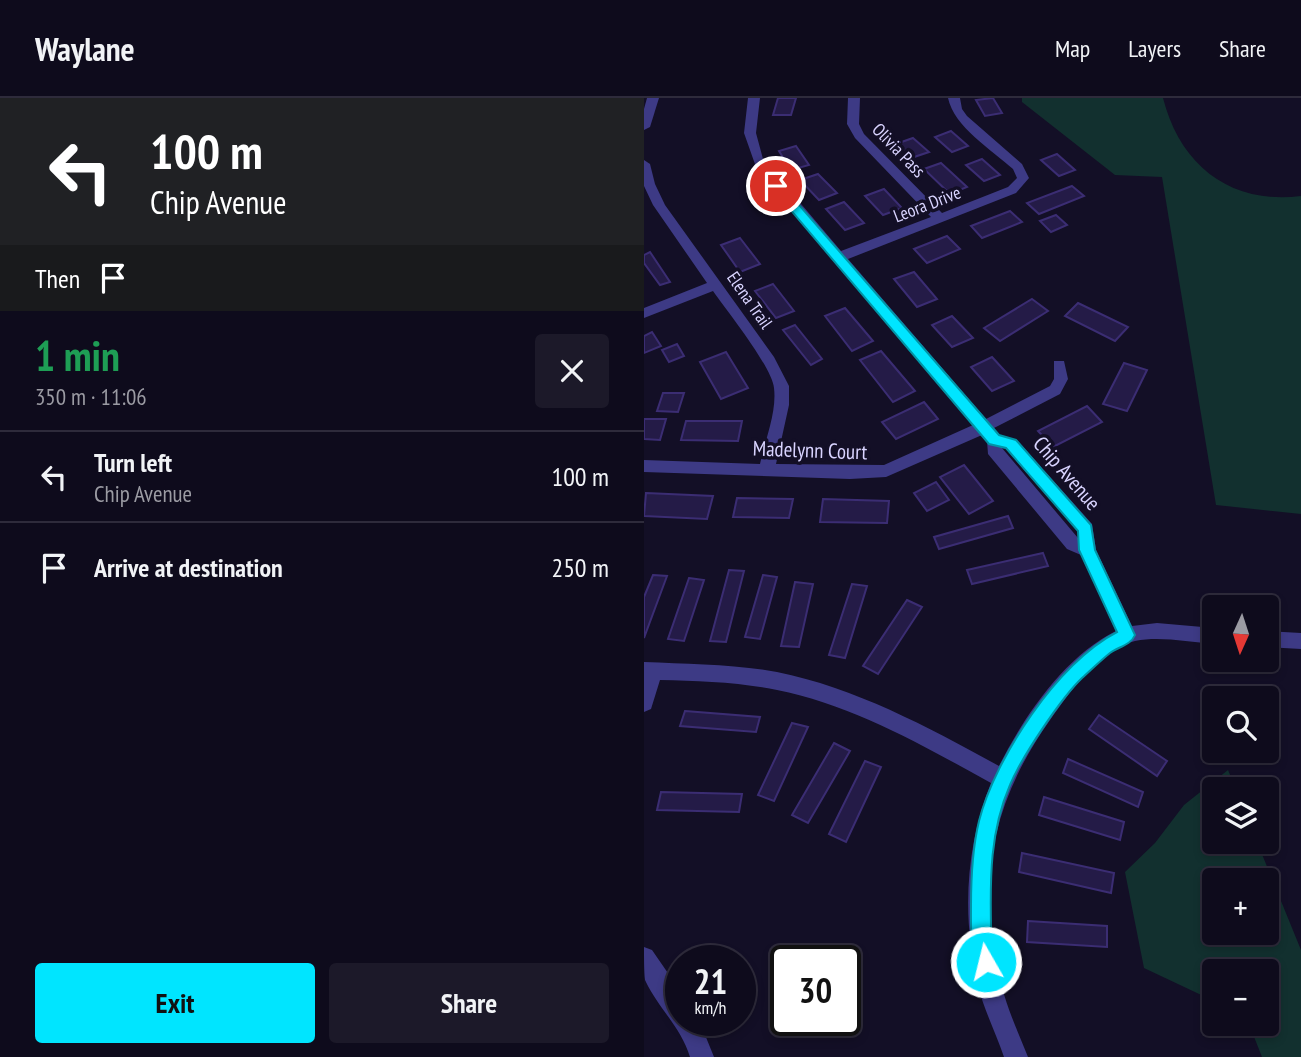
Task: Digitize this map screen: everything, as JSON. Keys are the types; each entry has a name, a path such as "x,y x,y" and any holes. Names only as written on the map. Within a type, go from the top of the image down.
{"street":[{"path":"644,127 653,98"},
{"name":"Chip Avenue","path":"754,98 748,124 756,158 776,186 989,433 1011,444 1086,529 1087,550 1127,635"},
{"name":"Olivia Pass","path":"854,98 853,124 859,136 940,218"},
{"name":"Leora Drive","path":"839,257 1012,190 1023,178 1013,163 963,118 956,109 954,98"},
{"name":"Elena Trail","path":"644,164 649,184 659,205 769,361 782,386 781,405 767,469"},
{"path":"644,313 716,285"},
{"name":"Madelynn Court","path":"644,466 850,473 886,471 989,433 1055,390 1061,379 1059,365"},
{"name":"Chip Avenue","path":"989,433 993,450 1073,544 1087,550"},
{"path":"1012,472 1028,464"},
{"path":"1016,1057 990,988 981,936 981,865 988,821 1003,779 1044,713 1073,675 1105,646 1127,635 1152,632 1202,635"},
{"path":"1279,639 1301,640"},
{"path":"644,702 649,671 748,676 798,686 842,701 945,746 1003,779"},
{"path":"644,958 665,989"},
{"path":"695,1036 702,1057"}],"green space":[{"path":"1022,98 1163,98 1182,143 1195,161 1212,176 1231,187 1252,194 1301,196 1301,514 1216,505 1162,177 1115,175 1022,102"},
{"path":"1228,770 1231,777 1219,777"},
{"path":"1202,791 1202,854 1262,854 1268,868 1202,868 1202,945 1279,945 1279,896 1301,950 1301,1057 1262,1057 1254,1036 1279,1036 1279,959 1202,959 1202,995 1144,968 1125,872 1155,843 1184,805"}],"building":[{"path":"778,98 796,98 791,115 773,115"},
{"path":"993,98 1002,113 985,116 976,100"},
{"path":"951,131 968,146 952,152 935,137"},
{"path":"913,138 929,152 911,158 896,144"},
{"path":"796,146 809,165 791,170 779,151"},
{"path":"1057,154 1075,170 1059,176 1041,160"},
{"path":"982,159 1000,175 984,181 966,165"},
{"path":"941,163 967,187 950,194 924,169"},
{"path":"818,174 837,193 819,200 800,180"},
{"path":"1072,186 1084,196 1039,214 1027,203"},
{"path":"884,189 902,208 883,215 865,196"},
{"path":"844,202 864,223 845,230 826,209"},
{"path":"1010,211 1022,222 982,238 971,226"},
{"path":"1056,215 1067,225 1051,232 1040,221"},
{"path":"947,236 960,249 927,263 914,249"},
{"path":"740,238 760,264 740,272 721,245"},
{"path":"650,252 670,282 660,285 644,263 644,255"},
{"path":"914,272 937,299 917,307 894,279"},
{"path":"773,284 794,311 776,318 755,291"},
{"path":"1032,299 1048,311 1000,341 984,328"},
{"path":"1078,303 1128,327 1115,341 1065,316"},
{"path":"845,308 873,341 852,351 825,316"},
{"path":"952,316 973,338 952,347 932,325"},
{"path":"795,325 822,359 811,365 783,330"},
{"path":"652,332 661,346 644,353 644,336"},
{"path":"677,344 684,356 669,362 662,350"},
{"path":"881,351 915,391 893,402 860,360"},
{"path":"726,352 748,388 721,399 700,362"},
{"path":"992,357 1014,381 992,391 971,367"},
{"path":"1124,363 1147,370 1127,411 1103,404"},
{"path":"663,393 684,393 678,412 657,411"},
{"path":"924,402 938,419 896,439 882,422"},
{"path":"1087,406 1102,422 1053,447 1038,431"},
{"path":"644,419 666,419 660,440 644,439"},
{"path":"686,421 742,421 738,441 681,440"},
{"path":"964,465 993,501 969,514 940,477"},
{"path":"936,482 949,500 927,511 914,493"},
{"path":"646,493 713,496 707,519 644,516"},
{"path":"737,498 793,499 789,518 733,517"},
{"path":"823,499 889,501 887,523 820,522"},
{"path":"1008,516 1013,528 939,549 934,537"},
{"path":"1043,553 1048,566 972,584 967,570"},
{"path":"729,570 744,571 726,642 710,641"},
{"path":"653,575 667,576 644,638 644,597"},
{"path":"763,575 777,577 760,639 745,637"},
{"path":"689,578 704,580 684,641 668,639"},
{"path":"795,582 813,584 799,647 781,646"},
{"path":"852,584 867,586 845,658 829,655"},
{"path":"907,600 922,607 878,674 863,666"},
{"path":"685,711 760,717 756,732 680,726"},
{"path":"1099,715 1167,761 1157,776 1089,729"},
{"path":"792,723 808,727 774,801 758,795"},
{"path":"834,743 850,751 808,823 792,815"},
{"path":"1068,759 1143,792 1138,807 1063,773"},
{"path":"865,761 881,767 846,842 829,834"},
{"path":"661,792 742,794 739,812 657,810"},
{"path":"1044,797 1124,822 1120,840 1039,815"},
{"path":"1022,853 1114,873 1111,893 1019,872"},
{"path":"1028,921 1107,926 1107,947 1027,942"}],"route":[{"path":"776,186 995,440 1011,444 1086,529 1087,550 1127,635 1105,646 1073,675 1044,713 1003,779 988,821 981,865 981,936 986,962"}]}
